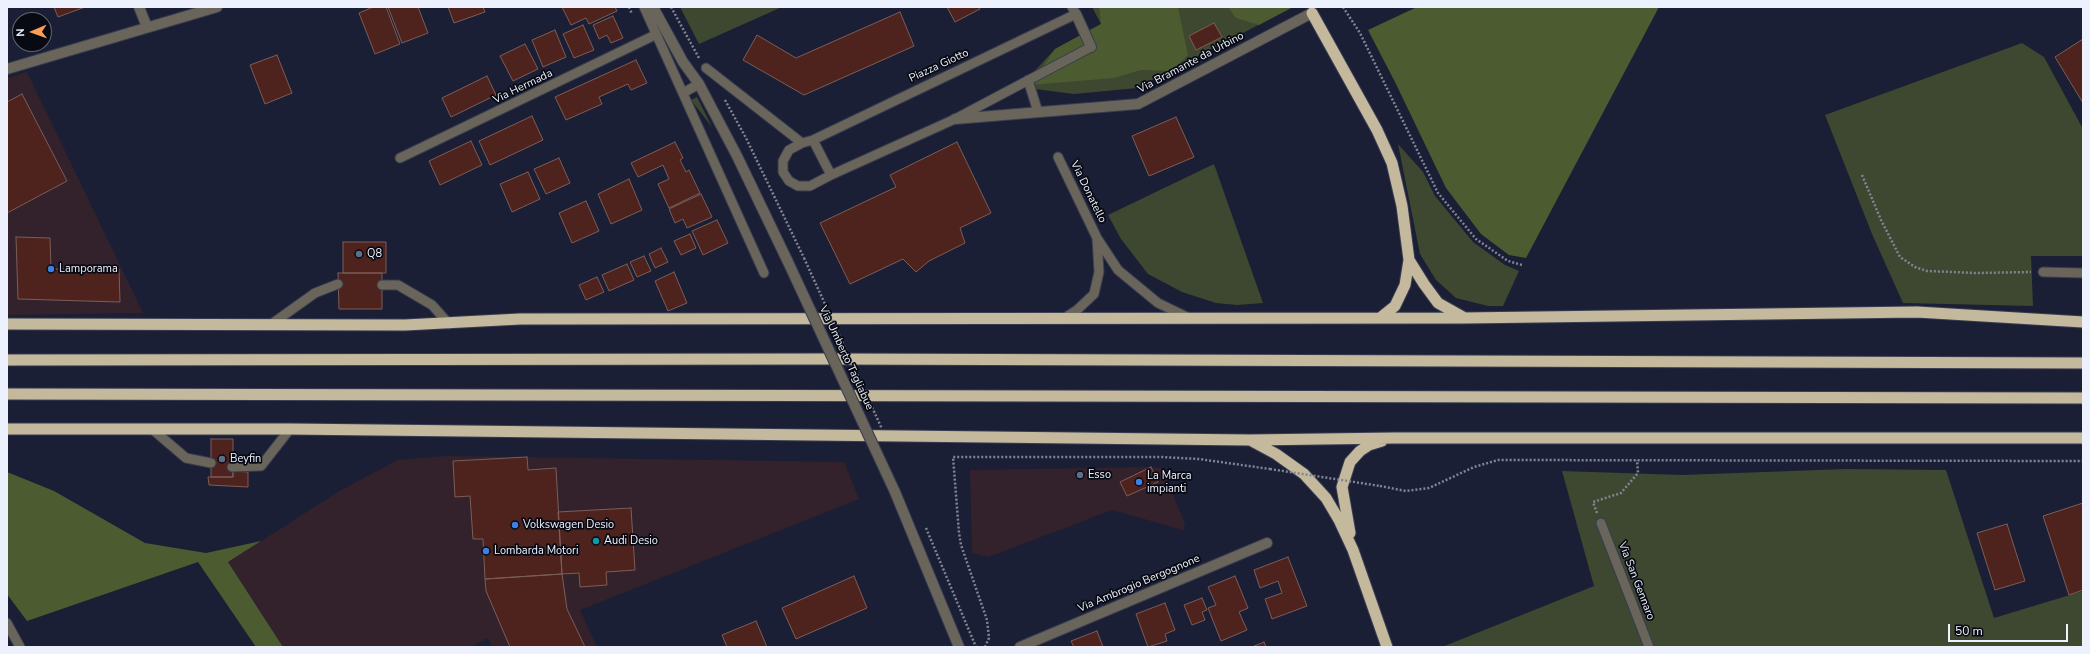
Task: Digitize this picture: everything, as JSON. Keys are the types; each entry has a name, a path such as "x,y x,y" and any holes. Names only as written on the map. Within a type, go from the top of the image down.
{"highway":[{"path":"1310,10 1378,130 1392,163 1402,206 1409,260 1405,285 1395,306 1380,318"},
{"path":"1409,260 1438,303 1463,318"},
{"path":"7,324 449,324 520,319 1061,320 1190,318 1463,318 1917,312 2083,322"},
{"path":"7,360 842,359 2083,363"},
{"path":"7,394 2083,398"},
{"path":"7,429 290,429 1250,440 1394,438 2083,438"},
{"path":"1353,550 1342,487 1350,462 1360,451 1369,445 1394,438"},
{"path":"1250,440 1276,454 1304,474 1326,498 1339,520 1353,550 1387,647"}],"street":[{"path":"139,7 146,27"},
{"path":"7,69 217,7"},
{"name":"Via Umberto Tagliabue","path":"653,7 683,62 698,84 737,156 788,262 895,492 959,647"},
{"name":"Via Bramante da Urbino","path":"955,119 1138,104 1310,10"},
{"name":"Via Bramante da Urbino","path":"1074,11 1091,47"},
{"name":"Via Ambrogio Bergognone","path":"1020,647 1267,542"}],"lane":[{"path":"644,7 655,35 683,93 764,273"},
{"name":"Piazza Giotto","path":"813,140 1074,11"},
{"name":"Via Hermada","path":"400,158 655,35"},
{"name":"Via Bramante da Urbino","path":"831,175 955,119 1091,47"},
{"path":"706,68 802,143"},
{"path":"1028,80 1038,112"},
{"path":"683,93 698,84"},
{"path":"813,140 831,175 810,186 798,186 789,182 783,172 783,161 789,150 802,143 813,140"},
{"name":"Via Donatello","path":"1058,157 1097,238 1118,270 1158,303 1190,318"},
{"name":"Via Donatello","path":"1061,320 1076,310 1094,294 1099,272 1097,238"},
{"path":"2043,272 2083,273"},
{"path":"273,323 315,293 338,284"},
{"path":"382,285 398,285 432,305 449,324"},
{"path":"152,429 186,458 211,463"},
{"path":"232,467 260,466 290,429"},
{"name":"Via San Gennaro","path":"1601,523 1649,647"},
{"path":"7,623 20,647"}],"path":[{"path":"1343,7 1360,33 1438,193 1476,239 1508,262 1522,266"},
{"path":"1862,175 1900,257 1915,267 1927,271 1975,273 2043,272"},
{"path":"804,258 885,436"},
{"path":"985,647 989,638 987,620 961,545 953,457 1161,457 1199,459 1380,486 1406,492 1429,488 1474,467 1498,460 2083,461"},
{"path":"1601,523 1593,502 1621,493 1638,473 1637,460"},
{"path":"923,522 976,647"}],"shaded area":[{"path":"27,72 143,313 7,315 7,78"},
{"name":"Lombarda Motori","path":"447,456 844,462 859,499 580,610 597,647 492,647 488,638 470,647 283,647 228,562 343,489 398,460"},
{"path":"1162,468 1185,524 1183,530 1112,510 988,557 972,553 970,470"}],"green space":[{"path":"680,7 782,7 699,44"},
{"path":"1092,7 1291,8 1137,88 1074,94 1020,87 1055,49 1101,24"},
{"path":"1099,7 1178,7 1188,55 1171,71 1141,70 1114,78 1030,85 1055,49 1101,24"},
{"path":"1228,7 1291,8 1259,25 1236,18"},
{"path":"1417,7 1659,7 1526,258 1509,255 1481,234 1446,188 1368,30"},
{"path":"2022,43 2044,57 2083,129 2083,256 2031,256 2033,306 1903,303 1872,234 1825,115"},
{"path":"697,97 712,127 691,100"},
{"path":"1398,144 1423,172 1435,196 1473,242 1505,265 1519,271 1503,306 1488,306 1456,298 1436,280 1420,254"},
{"path":"1214,164 1263,303 1237,305 1216,303 1182,292 1148,274 1121,239 1108,215"},
{"path":"1846,469 1946,470 1994,618 2083,591 2083,647 1442,647 1594,586 1562,471 1682,475"},
{"path":"7,472 54,491 145,543 206,553 261,541 228,562 283,647 256,647 198,562 27,621 7,594"}],"building":[{"path":"54,7 85,7 58,17"},
{"path":"373,7 386,7 400,44 375,54 359,13"},
{"path":"388,7 418,7 428,33 402,43"},
{"path":"448,7 483,7 485,12 454,23"},
{"path":"562,7 615,7 617,11 589,24 586,18 571,25"},
{"path":"947,7 979,7 980,9 955,22"},
{"path":"900,12 914,46 804,95 743,60 757,35 796,58"},
{"path":"613,16 623,38 611,43 607,35 599,39 593,25"},
{"path":"1214,23 1222,37 1196,50 1189,36"},
{"path":"583,25 594,50 574,58 563,34"},
{"path":"555,30 566,57 543,67 532,40"},
{"path":"2083,39 2083,103 2055,57"},
{"path":"525,44 538,69 513,81 500,56"},
{"path":"277,55 292,93 265,104 250,65"},
{"path":"636,60 647,83 631,90 628,84 599,97 602,104 566,120 555,97"},
{"path":"487,76 496,95 451,117 442,98"},
{"path":"22,94 67,181 7,213 7,102"},
{"path":"532,116 543,140 490,165 479,141"},
{"path":"1176,117 1194,157 1149,176 1132,136"},
{"path":"471,141 482,165 440,185 429,161"},
{"path":"675,142 683,158 680,160 686,172 689,170 700,193 669,208 658,184 669,179 663,165 638,177 631,163"},
{"path":"957,142 991,213 960,228 965,243 929,261 916,272 903,259 850,284 820,223 896,187 890,175"},
{"path":"559,158 570,183 546,194 534,169"},
{"path":"528,172 540,199 512,212 500,184"},
{"path":"629,179 642,210 611,224 598,194"},
{"path":"701,194 712,217 687,228 683,219 675,223 669,209"},
{"path":"586,201 599,231 572,243 559,213"},
{"path":"717,220 728,243 703,255 692,231"},
{"path":"690,234 696,248 681,255 674,241"},
{"name":"Lamporama","path":"16,237 50,238 51,269 119,269 120,302 18,299"},
{"path":"343,242 386,242 386,273 343,273"},
{"path":"661,248 668,262 655,268 649,254"},
{"path":"644,256 651,271 637,277 630,262"},
{"path":"627,264 634,280 609,291 602,275"},
{"path":"674,272 687,303 668,311 655,281"},
{"path":"338,273 382,273 382,309 339,309"},
{"path":"597,277 604,292 586,300 579,285"},
{"path":"211,439 233,439 233,477 211,477"},
{"name":"Volkswagen Desio","path":"527,457 528,470 556,468 562,574 485,579 483,539 473,539 470,496 455,497 453,461"},
{"name":"La Marca impianti","path":"1151,467 1158,482 1127,496 1120,482"},
{"path":"233,471 248,472 248,487 209,485 208,477 233,477"},
{"path":"2083,503 2083,590 2069,595 2043,516"},
{"name":"Audi Desio","path":"631,508 635,570 606,572 607,585 580,587 579,573 562,574 558,512"},
{"path":"2007,524 2025,581 1995,590 1977,533"},
{"path":"1288,557 1307,606 1272,619 1265,599 1282,593 1278,581 1260,588 1254,570"},
{"path":"562,574 567,609 585,647 510,647 486,591 485,579"},
{"path":"854,576 867,608 796,639 782,608"},
{"path":"1235,576 1248,608 1239,612 1247,630 1221,641 1208,608 1216,605 1208,587"},
{"path":"1202,598 1207,610 1202,612 1205,620 1192,625 1184,605"},
{"path":"1165,603 1175,630 1165,634 1167,641 1148,647 1136,614"},
{"path":"756,621 767,647 727,647 722,635"},
{"path":"1097,631 1103,647 1074,647 1071,641"},
{"path":"1264,642 1266,647 1252,647"}],"place":[{"name":"Q8","path":"359,254"},
{"name":"Lamporama","path":"51,269"},
{"name":"Beyfin","path":"222,459"},
{"name":"Esso","path":"1080,475"},
{"name":"La Marca impianti","path":"1139,482"},
{"name":"Volkswagen Desio","path":"515,525"},
{"name":"Audi Desio","path":"596,541"},
{"name":"Lombarda Motori","path":"486,551"}]}
